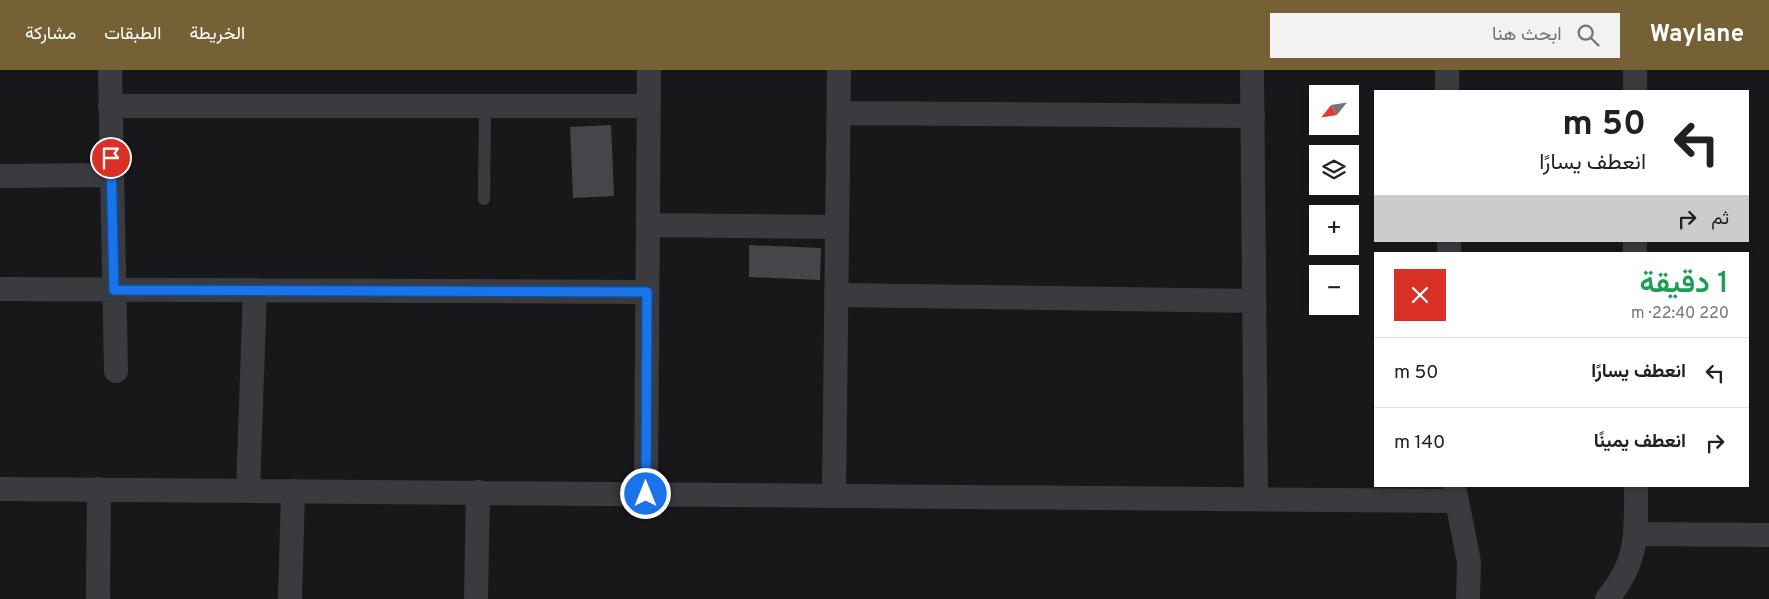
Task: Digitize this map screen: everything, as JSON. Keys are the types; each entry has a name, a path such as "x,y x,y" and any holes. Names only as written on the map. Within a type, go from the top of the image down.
{"street":[{"path":"110,70 116,371"},
{"path":"646,494 649,70"},
{"path":"834,495 839,70"},
{"path":"1252,70 1256,499"},
{"path":"1447,70 1447,90"},
{"path":"1635,70 1635,90"},
{"path":"110,106 648,106"},
{"path":"839,113 1252,116"},
{"path":"0,176 112,175"},
{"path":"648,225 837,227"},
{"path":"0,289 647,292"},
{"path":"248,490 255,290"},
{"path":"836,295 1254,301"},
{"path":"1607,599 1620,584 1632,557 1635,534 1636,487"},
{"path":"0,489 1256,499 1456,494 1469,562 1468,599"},
{"path":"98,599 99,490"},
{"path":"290,599 293,491"},
{"path":"476,599 478,492"},
{"path":"1635,534 1769,535"}],"lane":[{"path":"484,199 485,106"}],"building":[{"path":"611,125 614,196 573,198 570,127"},
{"path":"749,245 821,248 820,280 749,277"}],"route":[{"path":"111,158 114,290 647,292 646,494"}]}
